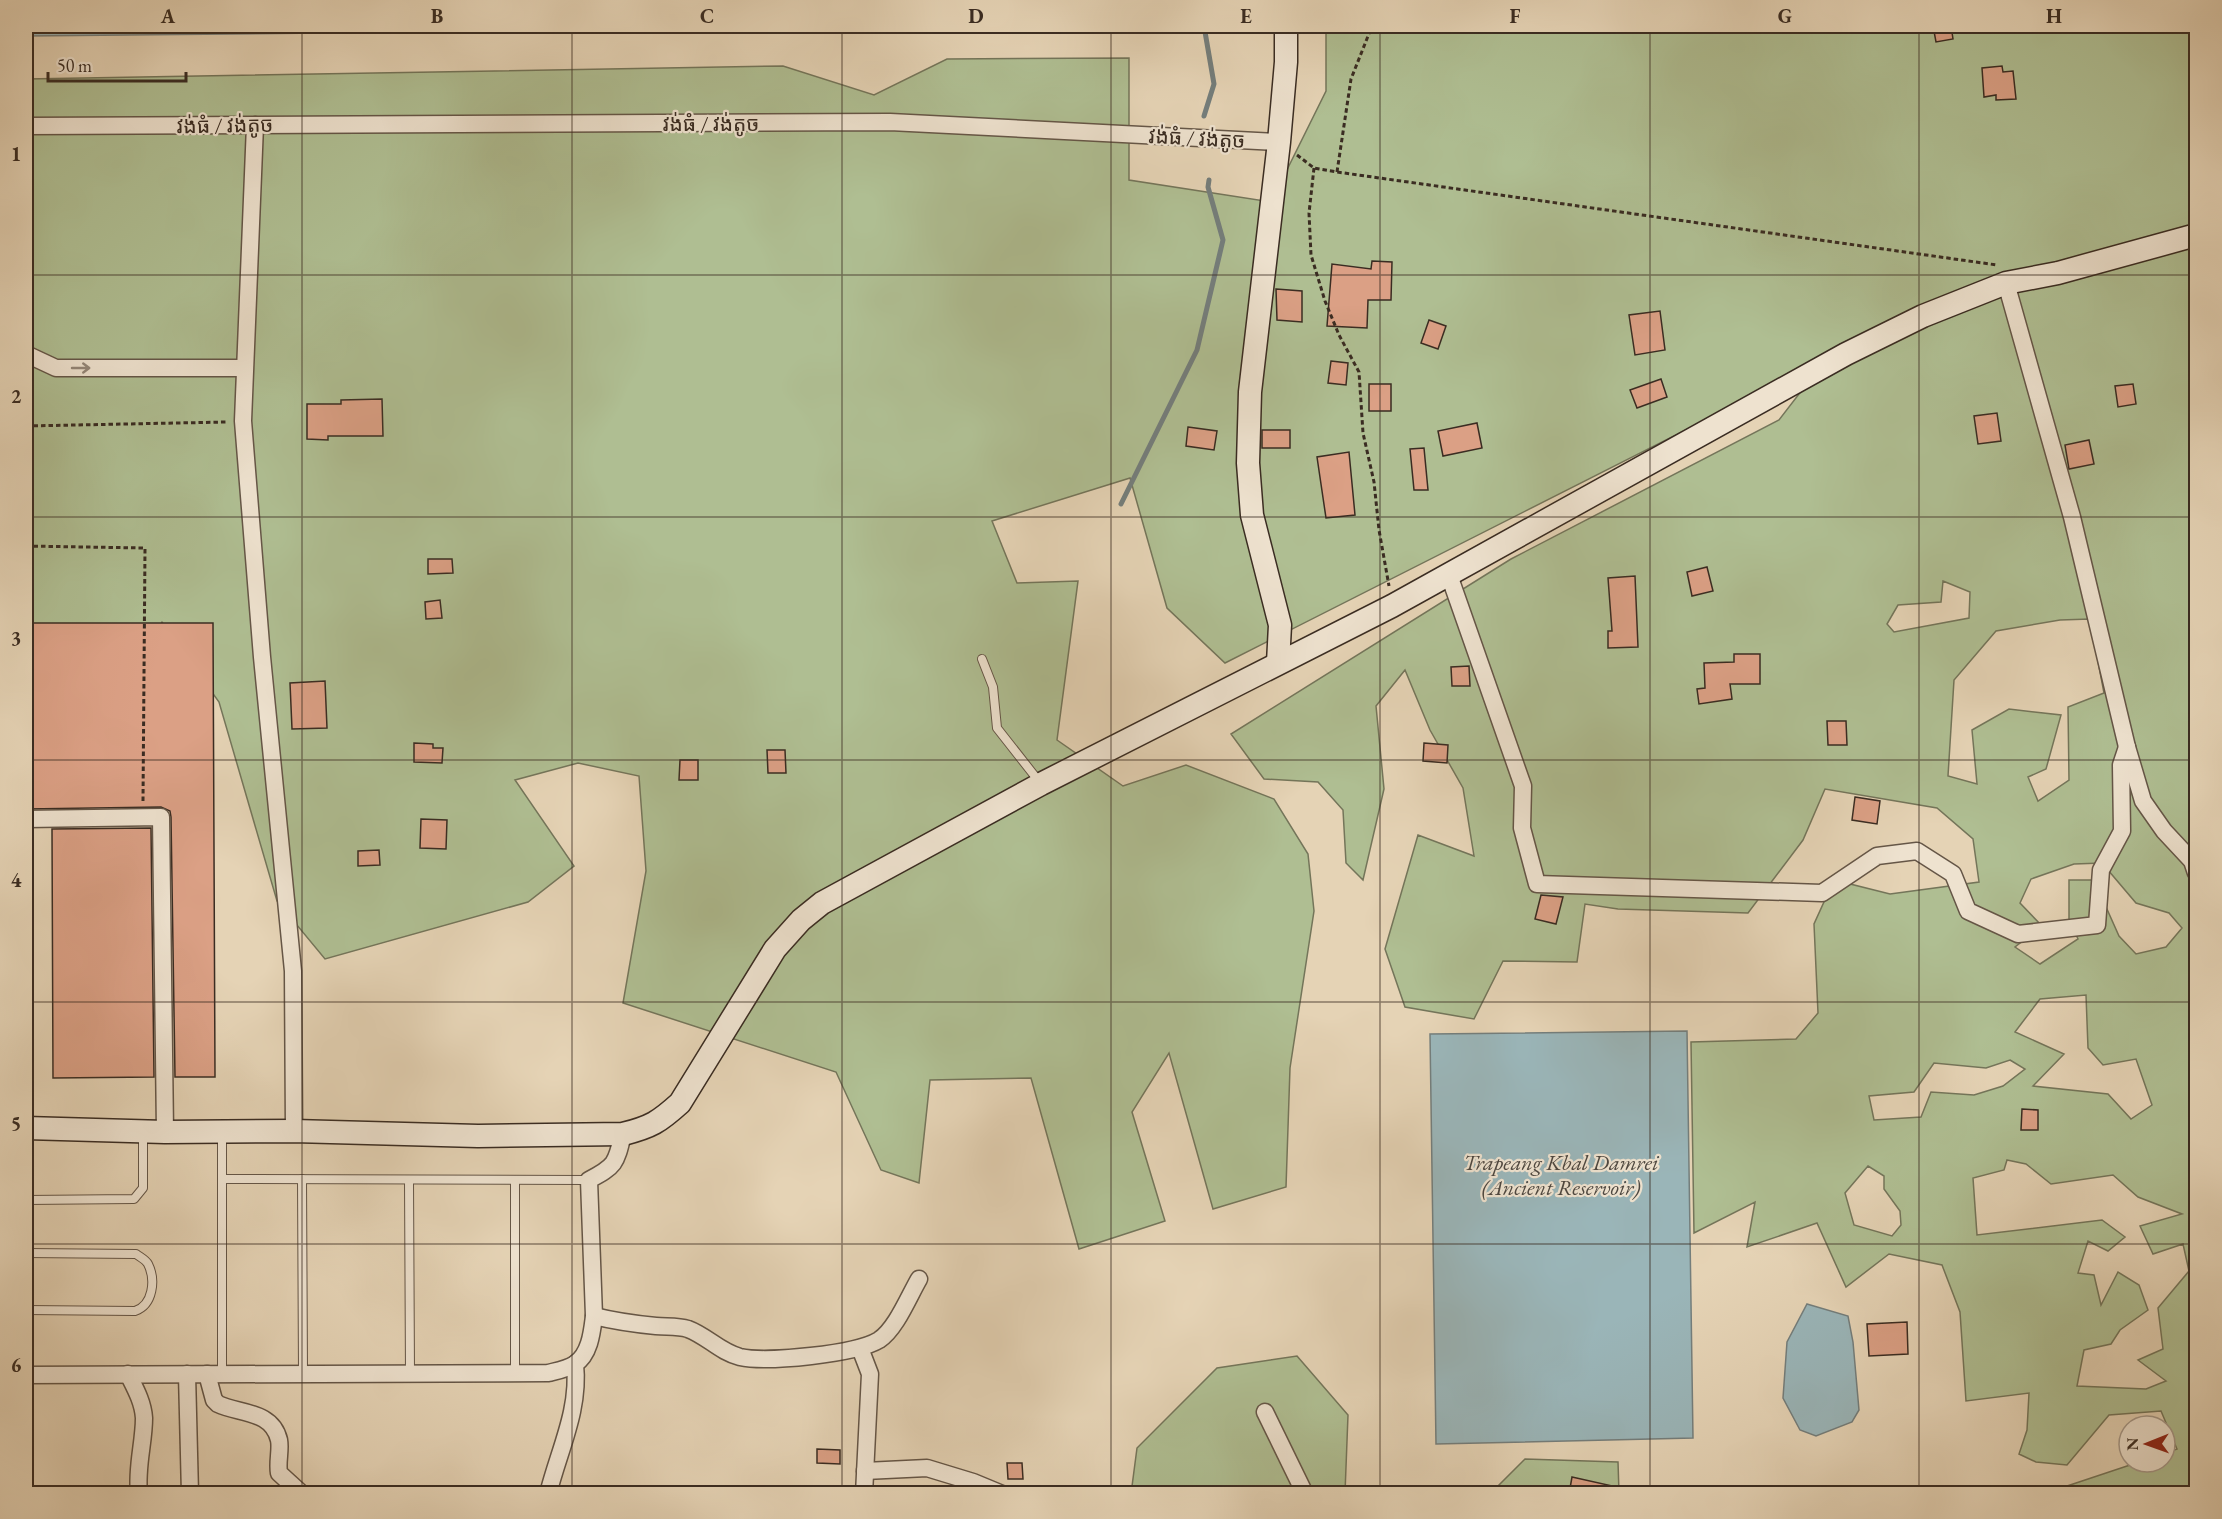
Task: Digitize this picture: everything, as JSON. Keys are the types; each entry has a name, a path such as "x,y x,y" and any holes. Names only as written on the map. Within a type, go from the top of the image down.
{"main road":[{"path":"1278,663 1280,625 1252,514 1248,463 1250,392 1279,142 1286,62 1286,26"},
{"path":"26,1128 478,1136 623,1134 642,1129 660,1121 680,1103 775,950 801,920 822,903 1041,784 1392,606 1846,354 2002,274 2058,273 2196,235"}],"street":[{"name":"វង់ធំ / វង់តូច","path":"26,126 890,122 1279,142"},
{"path":"255,125 243,421 262,657 293,971 294,1131"},
{"path":"2002,274 2072,518 2127,747 2143,801 2164,831 2192,861 2196,873"},
{"path":"26,354 56,369 244,368"},
{"path":"1449,575 1523,786 1522,828 1537,884 1821,892 1877,856 1917,851 1953,874 1968,911 2018,934 2097,925 2101,870 2122,831 2121,765 2127,747"},
{"path":"26,819 162,817 154,1132"},
{"path":"26,1375 548,1373 575,1364 586,1351 594,1316 589,1180 611,1169 618,1157 623,1134"},
{"path":"594,1316 624,1323 686,1328 705,1336 722,1350 741,1357 771,1359 860,1348 880,1339 895,1321 919,1279"},
{"path":"860,1348 870,1374 864,1494"},
{"path":"548,1494 573,1414 577,1383 575,1364"},
{"path":"128,1374 138,1394 144,1418 137,1477 138,1494"},
{"path":"187,1374 190,1494"},
{"path":"214,1374 214,1400 218,1404 253,1413 276,1431 280,1443 279,1473 302,1494"},
{"path":"1265,1412 1305,1494"},
{"path":"865,1471 927,1468 973,1482 1002,1494"}],"lane":[{"path":"982,659 993,687 998,728 1041,784"},
{"path":"26,1200 134,1199 143,1188 154,1132"},
{"path":"214,1374 223,1179 222,1132"},
{"path":"223,1179 589,1180"},
{"path":"302,1179 303,1374"},
{"path":"409,1180 410,1374"},
{"path":"515,1180 515,1373"},
{"path":"26,1253 136,1254 147,1262 151,1276 149,1301 143,1308 135,1311 26,1310"}],"path":[{"path":"1337,172 1351,79 1372,26"},
{"path":"2189,26 2196,52"},
{"path":"1279,142 1314,168 2002,274"},
{"path":"1314,168 1309,213 1311,255 1325,301 1339,335 1359,372 1363,433 1374,482 1379,530 1392,606"},
{"path":"26,426 243,421"},
{"path":"26,546 145,548 143,817"}],"green space":[{"path":"1326,26 2196,26 2196,1493 2046,1493 2117,1469 2117,1474 2177,1474 2177,1414 2162,1414 2161,1411 2109,1415 2067,1465 2036,1462 2019,1454 2027,1430 2029,1393 1966,1401 1960,1312 1942,1265 1889,1254 1846,1287 1817,1223 1747,1247 1755,1202 1694,1233 1691,1042 1796,1039 1818,1013 1814,924 1834,880 1890,894 1979,882 1973,839 1937,808 1825,789 1803,840 1748,913 1618,909 1585,904 1577,962 1503,961 1474,1019 1405,1007 1385,949 1418,835 1474,856 1463,788 1430,730 1405,670 1376,706 1384,789 1363,880 1346,863 1343,810 1318,782 1264,779 1231,734 1511,559 1779,420 1826,359 1225,663 1167,608 1130,478 992,521 1017,583 1078,581 1057,740 1123,786 1186,765 1274,799 1308,854 1314,911 1290,1068 1286,1187 1213,1209 1169,1053 1132,1112 1165,1221 1079,1249 1031,1078 930,1080 919,1183 881,1170 836,1072 623,1003 646,871 639,776 578,763 515,780 574,866 528,902 325,959 277,901 219,702 162,622 87,742 26,739 26,79 783,66 874,95 947,59 1129,58 1129,180 1271,202 1326,91","holes":["1943,581 1970,592 1969,618 1894,632 1887,624 1898,605 1941,602","2090,619 2104,693 2068,707 2069,780 2038,801 2028,777 2046,769 2061,715 2009,709 1972,730 1977,784 1948,776 1954,680 1996,631 2060,620","2102,863 2136,903 2169,913 2182,928 2166,947 2136,954 2119,936 2094,880 2069,880 2069,919 2078,939 2040,964 2015,947 2042,926 2020,903 2031,879 2074,864","2086,995 2088,1048 2103,1065 2136,1059 2152,1105 2131,1119 2108,1094 2033,1086 2064,1054 2015,1032 2040,999","2010,1060 2025,1069 2003,1086 1974,1095 1931,1092 1921,1117 1874,1120 1869,1096 1914,1092 1934,1063 1986,1068","2007,1160 2026,1164 2051,1184 2113,1175 2138,1197 2182,1214 2140,1226 2153,1254 2183,1244 2189,1271 2158,1308 2163,1349 2138,1360 2166,1381 2146,1389 2077,1386 2084,1350 2111,1344 2120,1330 2148,1310 2139,1285 2118,1272 2101,1305 2094,1275 2078,1273 2088,1241 2108,1251 2125,1237 2102,1220 1977,1235 1973,1178 2004,1170","1868,1166 1884,1176 1884,1189 1900,1211 1901,1225 1892,1236 1854,1225 1845,1193"]},
{"path":"1297,1356 1348,1415 1345,1493 1131,1494 1137,1448 1217,1368"},
{"path":"1525,1459 1618,1462 1619,1493 1490,1494"}],"water":[{"path":"26,26 1004,26 26,36"},
{"name":"Trapeang Kbal Damrei (Ancient Reservoir)","path":"1687,1031 1693,1438 1436,1444 1430,1034"},
{"path":"1807,1304 1848,1316 1853,1342 1859,1410 1852,1422 1816,1436 1800,1430 1783,1398 1787,1342"}],"building":[{"path":"1933,26 1951,26 1953,39 1936,42"},
{"path":"2002,66 2003,72 2013,71 2016,99 1996,100 1996,95 1984,97 1982,68"},
{"path":"1372,261 1392,262 1391,300 1368,300 1367,328 1327,326 1332,264 1371,269"},
{"path":"1276,289 1302,291 1302,322 1277,320"},
{"path":"1660,311 1665,350 1635,355 1629,315"},
{"path":"1429,320 1446,326 1438,349 1421,343"},
{"path":"1331,361 1348,363 1346,385 1328,383"},
{"path":"1661,379 1667,397 1637,408 1630,390"},
{"path":"1369,384 1391,384 1391,411 1369,411"},
{"path":"2133,384 2136,404 2118,407 2115,386"},
{"path":"382,399 383,436 328,436 328,440 307,439 307,404 341,404 341,400"},
{"path":"1997,413 2001,441 1978,444 1974,416"},
{"path":"1477,423 1482,448 1443,456 1438,431"},
{"path":"1188,427 1217,431 1214,450 1186,446"},
{"path":"1262,430 1290,430 1290,448 1262,448"},
{"path":"2089,440 2094,464 2069,469 2065,445"},
{"path":"1424,448 1428,490 1414,490 1410,449"},
{"path":"1349,452 1355,515 1326,518 1317,457"},
{"path":"428,559 452,559 453,573 428,574"},
{"path":"1707,567 1713,591 1692,596 1687,572"},
{"path":"1635,576 1638,647 1608,648 1608,631 1612,631 1608,578"},
{"path":"440,600 442,618 426,619 425,602"},
{"path":"26,623 213,623 215,1077 175,1077 170,811 161,807 26,809"},
{"path":"1734,654 1760,654 1760,684 1730,684 1732,699 1699,704 1697,689 1705,688 1704,663 1734,662"},
{"path":"1469,666 1470,686 1452,686 1451,667"},
{"path":"325,681 327,728 292,729 290,683"},
{"path":"1827,721 1846,721 1847,745 1828,745"},
{"path":"414,743 433,744 433,748 443,748 442,763 414,762"},
{"path":"1424,743 1448,745 1447,763 1423,761"},
{"path":"767,750 785,750 786,773 768,773"},
{"path":"680,760 698,760 698,780 679,780"},
{"path":"1855,797 1880,801 1877,824 1852,820"},
{"path":"421,819 447,820 446,849 420,848"},
{"path":"151,828 154,1077 53,1078 52,829"},
{"path":"379,850 380,865 358,866 358,851"},
{"path":"1541,895 1563,897 1556,924 1535,919"},
{"path":"2022,1109 2038,1110 2038,1130 2021,1130"},
{"path":"1907,1322 1908,1354 1869,1356 1867,1324"},
{"path":"817,1449 840,1450 840,1464 817,1463"},
{"path":"1007,1463 1022,1463 1023,1479 1008,1479"},
{"path":"1572,1477 1617,1487 1617,1494 1569,1494"}],"waterway":[{"path":"1204,26 1214,84 1204,116"},
{"path":"1121,504 1197,350 1223,240 1208,187 1209,180"}]}
